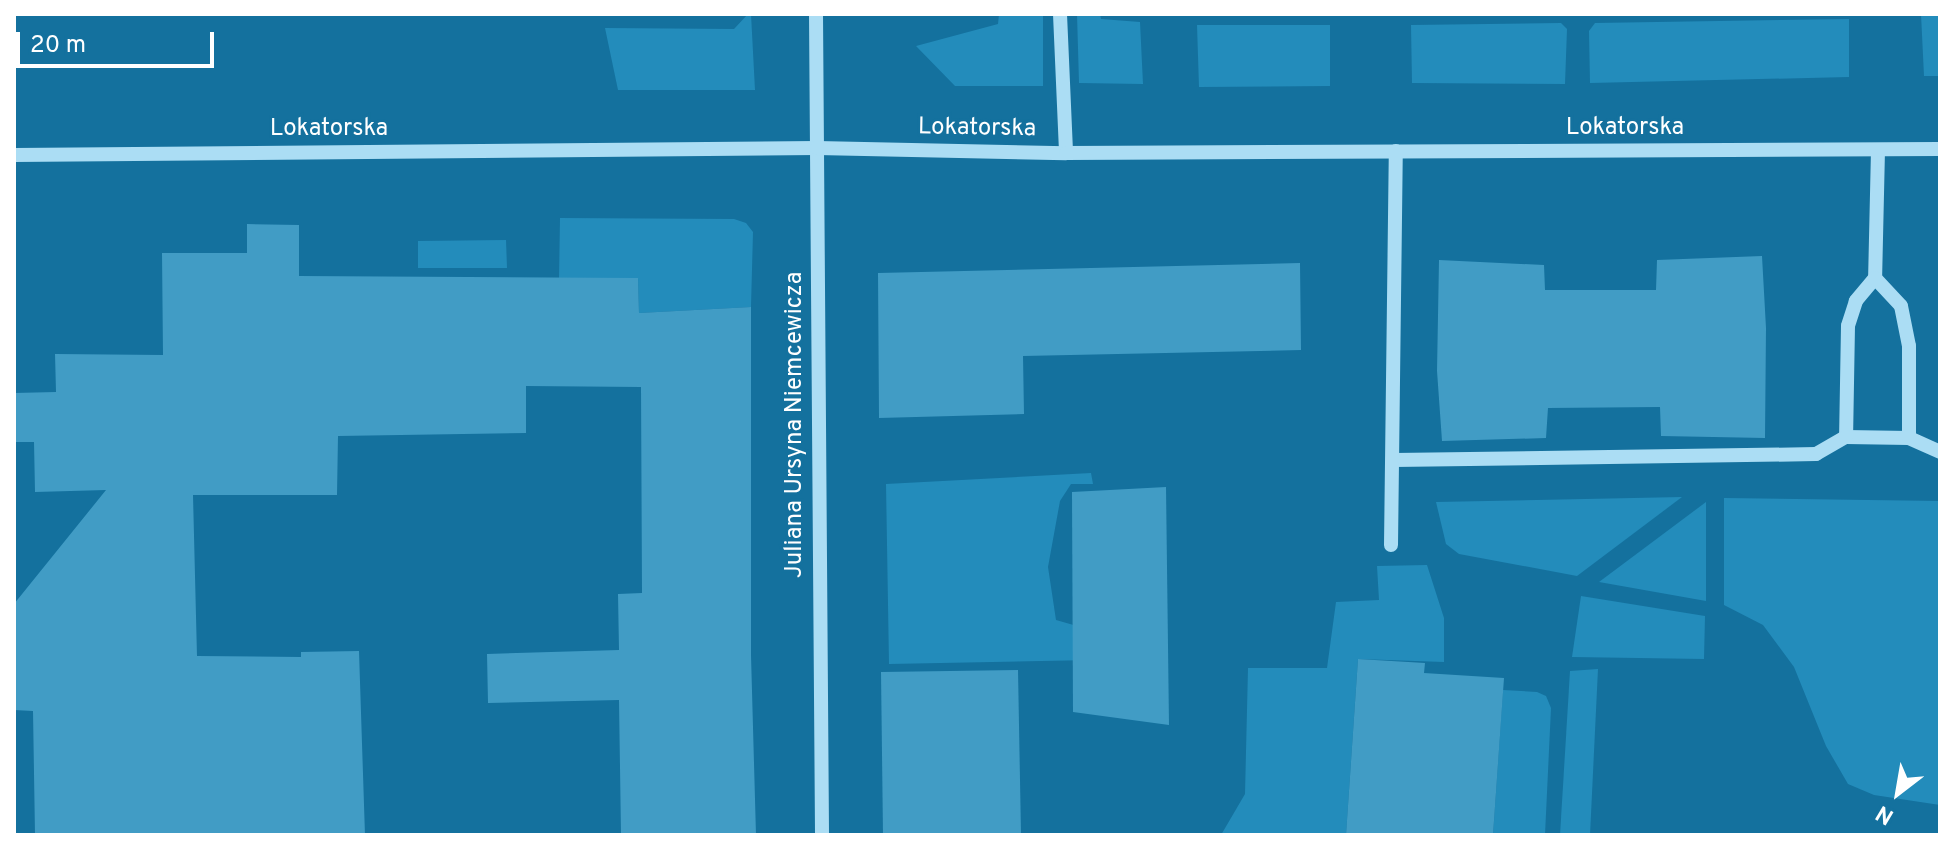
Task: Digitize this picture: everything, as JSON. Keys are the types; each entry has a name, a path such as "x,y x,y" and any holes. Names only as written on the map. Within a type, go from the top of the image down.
{"street":[{"name":"Juliana Ursyna Niemcewicza","path":"816,14 822,835"},
{"path":"1060,14 1066,153"},
{"name":"Lokatorska","path":"14,155 817,148 1066,153 1940,149"},
{"path":"1846,437 1848,326 1856,301 1875,278 1878,150"},
{"path":"1391,545 1396,151"},
{"path":"1875,278 1901,306 1909,346 1909,438"},
{"path":"1394,460 1816,454 1846,437 1909,438 1940,452"}],"shaded area":[{"path":"751,14 755,90 618,90 605,28 734,29"},
{"path":"999,14 1043,14 1043,86 955,86 916,46 998,24"},
{"path":"1077,14 1100,14 1101,19 1140,22 1143,84 1079,83"},
{"path":"1921,14 1940,14 1940,76 1924,76"},
{"path":"1849,19 1849,77 1590,83 1589,31 1595,23"},
{"path":"1561,23 1567,29 1565,84 1412,83 1411,25"},
{"path":"1197,25 1330,25 1330,86 1199,87"},
{"path":"560,218 734,219 746,223 753,232 751,307 639,313 638,278 559,280"},
{"path":"506,240 507,268 418,268 418,241"},
{"path":"1091,473 1093,484 1071,484 1060,501 1048,567 1056,620 1077,626 1092,660 889,664 886,484"},
{"path":"1682,497 1577,576 1459,554 1446,544 1436,502"},
{"path":"1724,498 1940,501 1940,805 1874,795 1848,784 1826,746 1794,667 1763,625 1724,605"},
{"path":"1706,502 1706,601 1599,582"},
{"path":"1427,565 1444,618 1444,662 1358,659 1346,835 1221,835 1245,794 1248,668 1327,668 1336,602 1379,600 1377,566"},
{"path":"1581,596 1705,616 1704,659 1572,657"},
{"path":"1598,669 1590,835 1560,835 1570,671"},
{"path":"1503,690 1537,692 1546,696 1551,708 1545,835 1493,835"}],"building":[{"path":"247,224 299,225 299,276 638,278 639,313 751,307 751,655 756,835 621,835 619,700 488,703 487,654 619,650 618,594 642,593 641,387 526,386 526,433 338,436 337,495 193,495 197,656 301,657 301,652 359,651 365,835 35,835 33,711 14,710 14,604 106,490 35,492 34,442 14,442 14,393 56,392 55,354 163,355 162,253 247,253"},
{"path":"1762,256 1766,328 1765,438 1661,436 1660,407 1548,408 1546,438 1442,441 1437,371 1439,260 1544,265 1545,290 1656,290 1657,260"},
{"path":"1300,263 1301,350 1023,356 1024,414 879,418 878,273"},
{"path":"1166,487 1169,725 1073,712 1072,492"},
{"path":"1358,659 1425,663 1424,673 1504,678 1493,835 1346,835"},
{"path":"1018,670 1021,835 883,835 881,672"}]}
